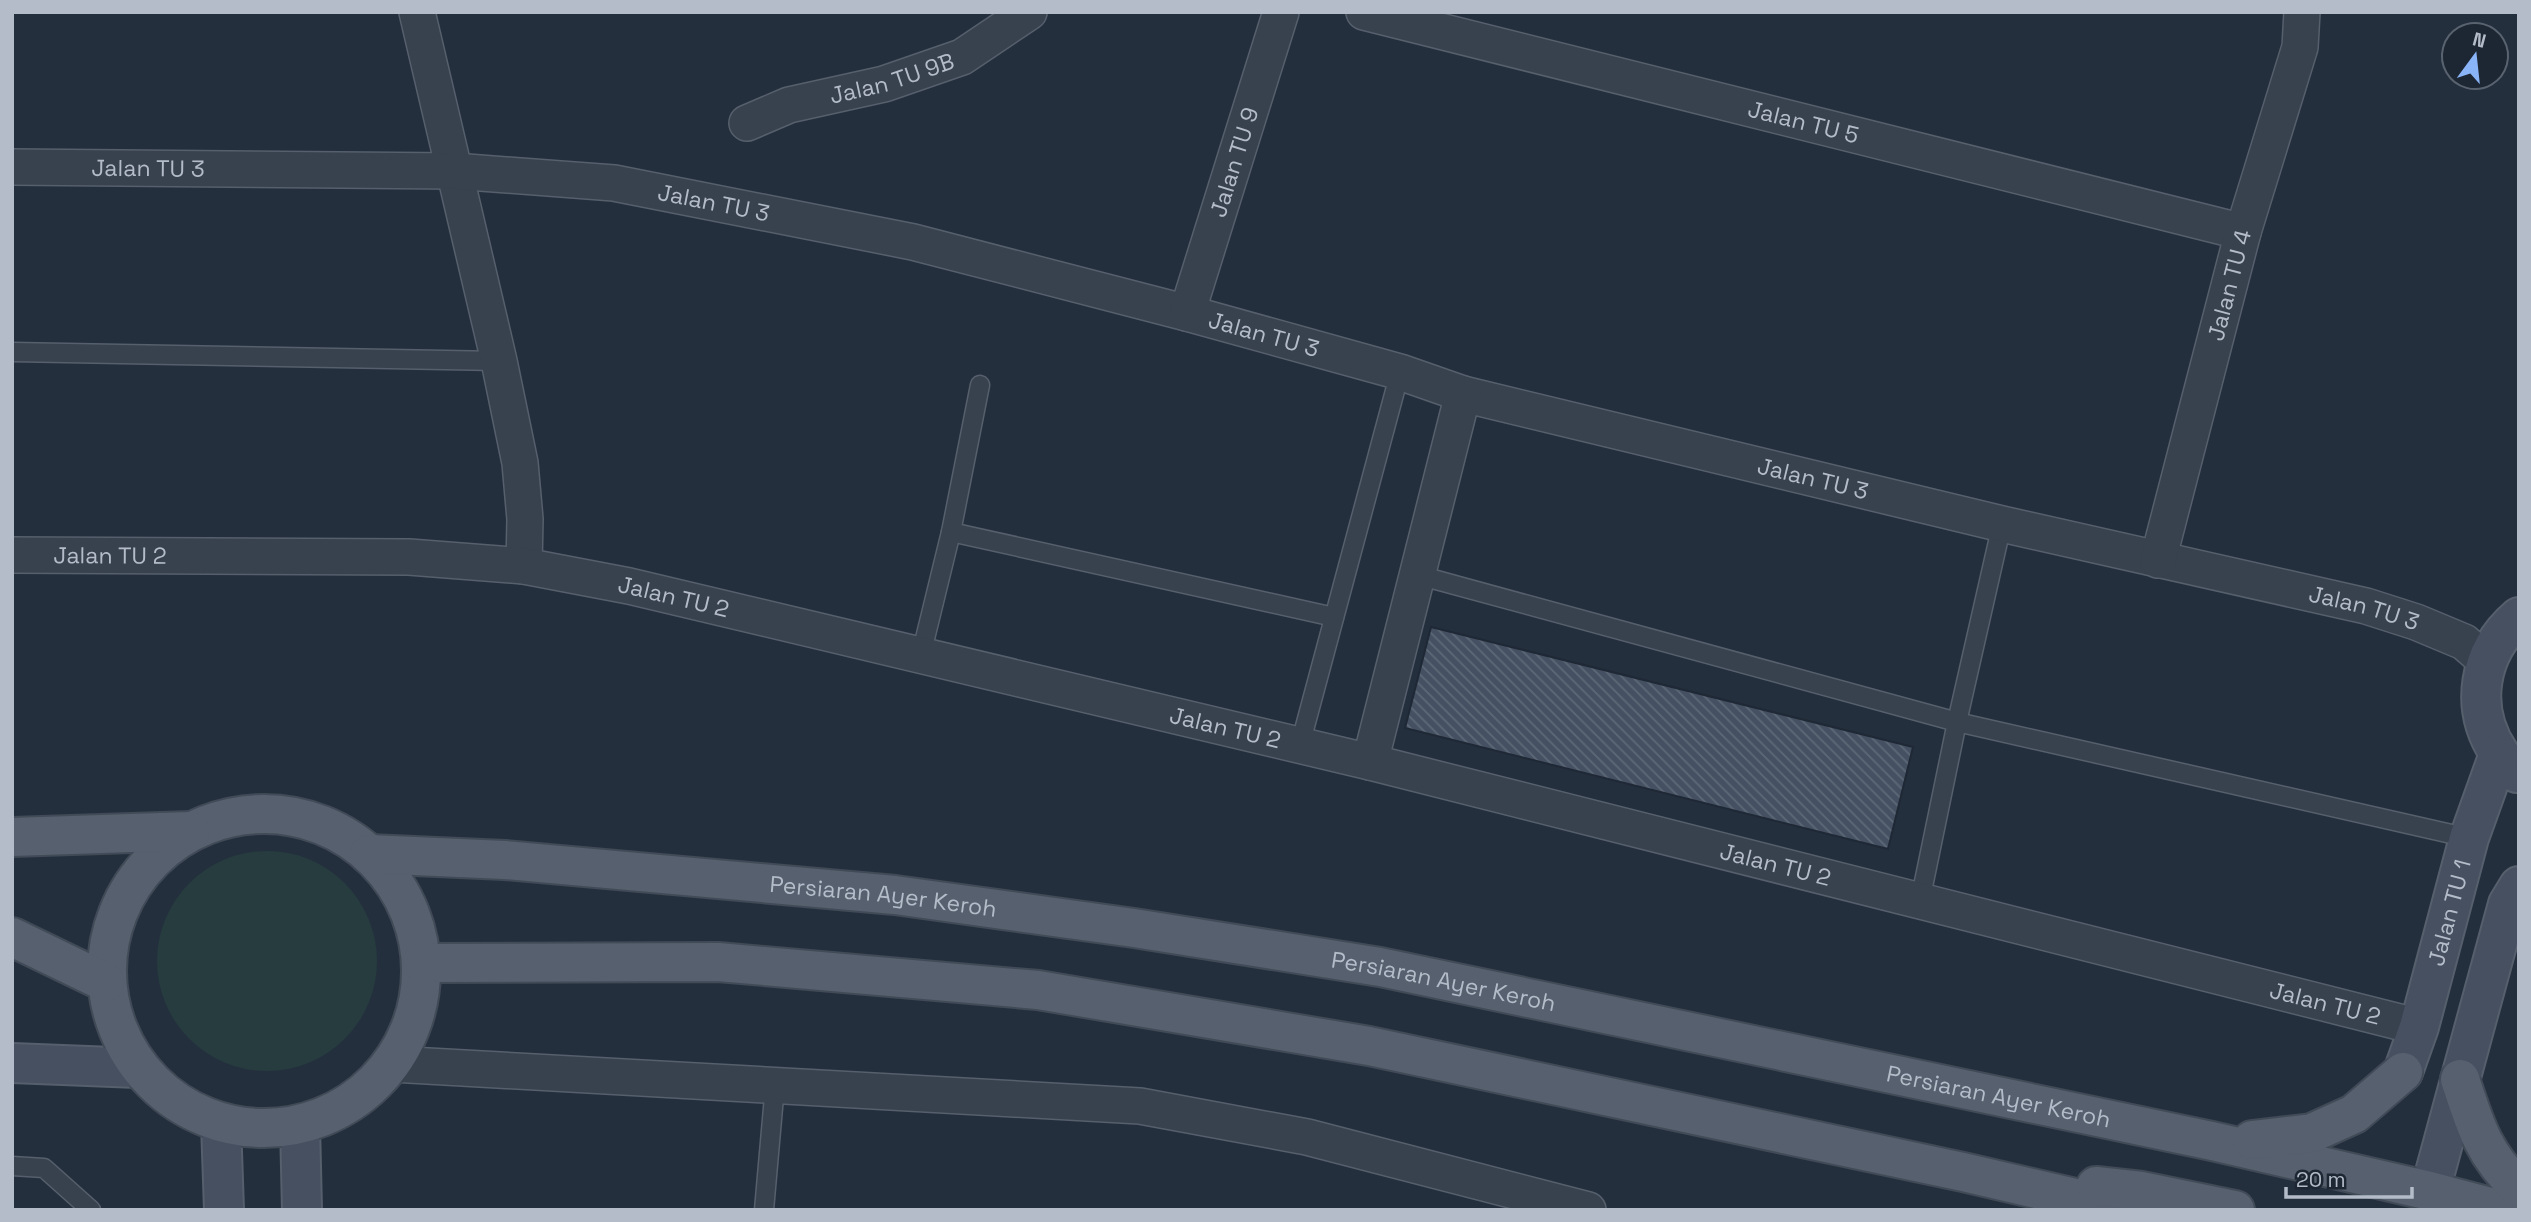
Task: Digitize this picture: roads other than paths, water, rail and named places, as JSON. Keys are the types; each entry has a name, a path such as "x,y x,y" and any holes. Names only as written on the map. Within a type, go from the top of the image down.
{"main road":[{"path":"284,815 330,828 369,854 397,886 414,923 422,963 416,1016 392,1063 367,1091 335,1112 300,1125 260,1129 221,1123 175,1102 138,1068 115,1027 105,982 109,936 125,894 153,857 191,831 236,816 284,815"},
{"path":"12,837 191,831"},
{"name":"Persiaran Ayer Keroh","path":"369,854 505,860 881,894 1134,928 1380,967 2212,1141 2421,1200 2502,1210"},
{"path":"12,937 105,982"},
{"path":"422,963 718,962 1038,990 1369,1046 1963,1172 2127,1210"},
{"path":"2212,1141 2268,1140 2312,1133 2354,1115 2403,1072"},
{"path":"2460,1079 2478,1136 2502,1172 2519,1188"},
{"path":"1963,1172 2142,1191 2235,1210"}],"street":[{"path":"417,12 499,361 520,463 524,566"},
{"name":"Jalan TU 9B","path":"747,123 789,105 884,84 962,57 1029,12"},
{"name":"Jalan TU 9","path":"1187,313 1281,12"},
{"name":"Jalan TU 5","path":"1364,12 2243,232"},
{"name":"Jalan TU 4","path":"2158,560 2243,232 2300,47 2302,12"},
{"name":"Jalan TU 3","path":"12,167 454,171 614,183 708,200 913,242 1187,313 1400,372 1464,394 2002,524 2378,610 2464,642 2486,661"},
{"path":"1370,762 1464,394"},
{"name":"Jalan TU 2","path":"12,555 409,557 524,566 629,586 1370,762 2419,1027"},
{"path":"2509,764 2485,725 2480,692 2486,661 2503,631 2519,617"},
{"name":"Jalan TU 1","path":"2403,1072 2419,1027 2469,838 2509,764"},
{"path":"2421,1200 2460,1079 2508,904 2519,887"},
{"path":"12,1063 138,1068"},
{"path":"392,1063 1140,1107 1307,1137 1588,1210"},
{"path":"221,1123 224,1210"},
{"path":"300,1125 302,1210"}],"lane":[{"path":"12,352 499,361"},
{"path":"1300,745 1400,372"},
{"path":"921,655 951,532 980,385"},
{"path":"1920,901 2002,524"},
{"path":"951,532 1334,617"},
{"path":"1418,575 1957,722 2469,838"},
{"path":"764,1210 775,1085"},
{"path":"12,1166 44,1168 91,1210"}]}
